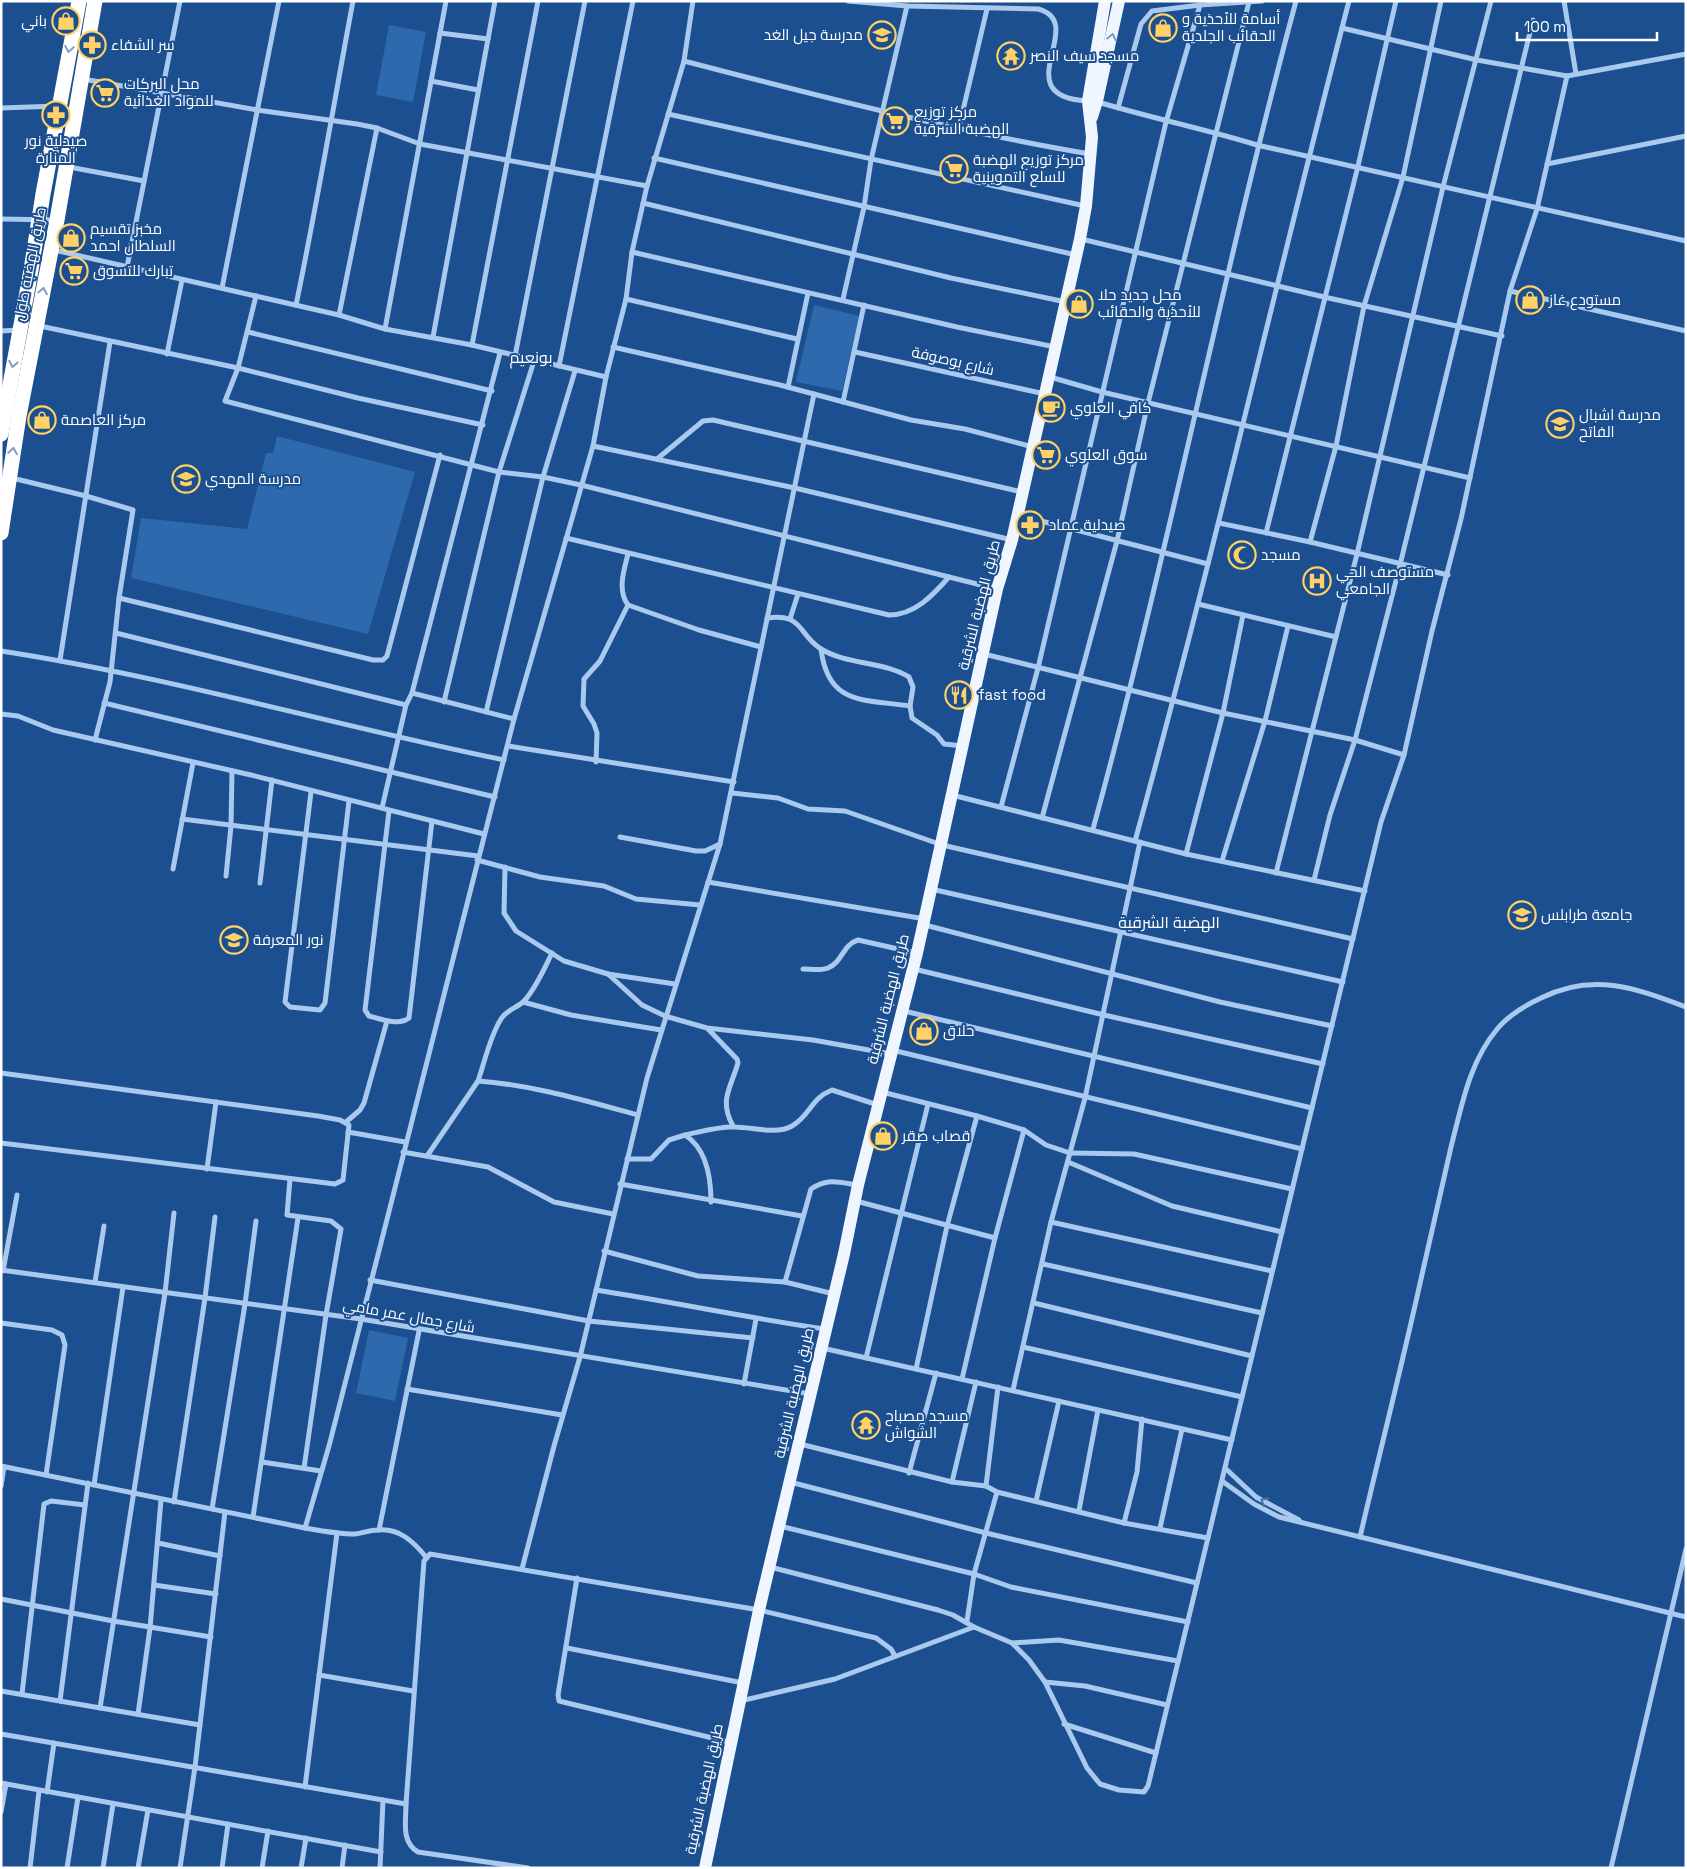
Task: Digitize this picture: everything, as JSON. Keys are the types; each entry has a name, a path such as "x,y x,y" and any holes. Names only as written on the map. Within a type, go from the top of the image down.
{"highway":[{"name":"طريق الهضبة طول","path":"1,434 79,1"},
{"name":"طريق الهضبة طول","path":"1,534 9,477 57,220 80,78 95,1"}],"main road":[{"path":"1093,101 1105,2"},
{"path":"1093,101 1119,3"},
{"name":"طريق الهضبة الشرقية","path":"704,1868 729,1742 759,1610 822,1348 858,1185 917,953 997,589 1012,540 1055,347 1067,302 1086,206 1093,101"}],"street":[{"path":"128,267 180,1"},
{"path":"222,288 279,1"},
{"path":"296,305 316,207 330,119 353,1"},
{"path":"385,329 446,1"},
{"path":"433,337 495,1"},
{"path":"472,345 538,1"},
{"path":"515,356 585,1"},
{"path":"559,366 633,1"},
{"path":"305,1528 322,1471 514,719 593,446 606,377 626,300 632,252 647,186 684,61 692,1"},
{"path":"848,1 907,6 1038,9 1046,11 1053,17 1056,26 1049,75 1050,85 1054,92 1063,98 1093,101 1257,145 1358,166 1537,209 1686,241"},
{"path":"1118,108 1144,19 1152,12 1200,5 1262,1"},
{"path":"1093,829 1131,690 1197,415 1227,273 1257,145 1296,1"},
{"path":"1013,1390 1051,1222 1086,1098 1132,887 1138,842 1244,426 1276,285 1349,1"},
{"path":"1266,533 1358,166 1396,1"},
{"path":"1310,542 1336,446 1364,306 1403,177 1441,1"},
{"path":"1276,873 1314,730 1357,554 1442,187 1491,1"},
{"path":"1564,1 1576,74"},
{"path":"1042,818 1117,541 1148,403 1218,133 1249,2"},
{"path":"1001,807 1038,668 1166,122 1200,5"},
{"path":"843,299 864,207 871,160 884,111 907,6"},
{"path":"959,127 987,9"},
{"path":"1314,880 1330,815 1355,740 1400,565 1488,197 1533,20"},
{"path":"1342,28 1477,60 1567,76 1686,54"},
{"path":"440,33 488,39"},
{"path":"684,61 1017,142 1090,154"},
{"path":"770,1567 938,1610 1012,1643 1029,1660 1045,1682 1087,1768 1100,1784 1108,1788 1144,1792 1151,1779 1167,1705 1381,822 1404,755 1432,631 1448,575 1502,336 1510,291 1537,209 1567,76"},
{"path":"80,78 257,110 330,119 377,128 420,144 647,186"},
{"path":"431,81 478,90"},
{"path":"1,108 59,106"},
{"path":"668,114 1086,206"},
{"path":"339,315 377,128"},
{"path":"1546,164 1686,136"},
{"path":"654,158 1077,255"},
{"path":"66,167 144,181"},
{"path":"643,203 853,255 1067,302"},
{"path":"1,219 40,218 57,220"},
{"path":"1080,239 1324,297 1502,336"},
{"path":"51,249 339,315 385,329 472,345 606,377"},
{"path":"632,252 1055,347"},
{"path":"167,354 182,280"},
{"path":"1510,291 1686,331"},
{"path":"788,387 808,293"},
{"path":"256,296 238,368 225,400 229,402 440,455 498,472 543,477 581,485 785,534 997,589"},
{"path":"626,300 797,339"},
{"path":"843,402 864,305"},
{"path":"37,325 238,368 358,398 483,425"},
{"path":"1,331 20,330"},
{"path":"248,332 492,391"},
{"path":"60,660 110,342"},
{"path":"613,347 788,387 911,420 973,431 1033,447"},
{"name":"شارع بوصوفة","path":"855,352 1045,394"},
{"path":"382,808 406,705 412,694 471,464 492,391 500,353"},
{"path":"444,702 498,472 534,361"},
{"path":"486,712 543,477 575,371"},
{"path":"1049,377 1197,415 1470,478"},
{"path":"522,1569 562,1416 580,1357 620,1184 661,1030 720,844 814,394"},
{"path":"657,459 696,427 708,420 1022,492"},
{"path":"593,446 795,488 1012,540"},
{"path":"118,598 373,660 383,660 387,656 420,538 440,455"},
{"path":"9,477 133,510 118,598 116,633 96,740"},
{"path":"1017,515 1208,564"},
{"path":"1219,523 1310,542 1448,575"},
{"path":"566,538 873,612 898,615 924,602 949,577"},
{"path":"628,554 622,576 623,595 628,605 699,630 761,646"},
{"path":"790,619 798,594"},
{"path":"1198,604 1336,637"},
{"path":"596,762 597,733 583,706 584,679 600,661 628,605"},
{"path":"1186,854 1222,713 1243,615"},
{"path":"767,618 777,616 790,619 821,649 896,670 910,677 913,687 910,715 913,721 937,735 942,743 963,746"},
{"path":"1222,861 1265,721 1288,626"},
{"path":"116,633 406,705"},
{"path":"821,649 824,670 832,685 843,693 858,698 910,706"},
{"path":"1,651 110,670 399,738 504,760"},
{"path":"984,654 1038,668 1082,676 1174,702 1314,730 1404,755"},
{"path":"412,694 514,719"},
{"path":"104,703 495,797"},
{"path":"1,714 18,716 53,730 272,780 311,792 484,834"},
{"path":"508,746 596,762 734,782"},
{"path":"173,869 193,762"},
{"path":"226,876 231,826 232,771"},
{"path":"260,883 272,780"},
{"path":"311,792 285,1002 290,1007 320,1010 325,1004 350,801"},
{"path":"732,793 778,798 808,809 845,811 942,845 1353,939"},
{"path":"952,795 1093,829 1186,854 1365,891"},
{"path":"389,811 365,1010 368,1016 387,1021 405,1021 409,1018 427,850 432,821"},
{"path":"182,819 478,858 540,877 604,886 636,899 700,906"},
{"path":"620,837 696,851 705,851 720,844"},
{"path":"505,867 504,913 516,931 564,961 608,974 675,984"},
{"path":"708,882 924,922 1220,1002 1332,1026"},
{"path":"931,889 1342,982"},
{"path":"804,969 826,969 835,964 849,944 858,940 917,953"},
{"path":"427,1156 478,1081 498,1024 508,1011 523,1002 534,989 552,953"},
{"path":"912,969 1104,1015 1323,1064"},
{"path":"608,974 642,1005 666,1016 707,1028 813,1040 892,1052 1302,1149"},
{"path":"1360,1537 1461,1106 1477,1059 1498,1028 1512,1016 1532,1002 1560,988 1584,984 1626,987 1643,991 1686,1007"},
{"path":"523,1002 571,1015 661,1030"},
{"path":"902,1010 1312,1108"},
{"path":"1,1073 216,1102 346,1122 360,1110 364,1103 387,1021"},
{"path":"707,1028 737,1059 738,1063 725,1104 726,1113 733,1126"},
{"path":"478,1081 502,1082 570,1096 638,1115"},
{"path":"627,1159 651,1159 669,1140 685,1135 733,1126 771,1130 791,1127 801,1120 819,1096 832,1090 878,1105"},
{"path":"882,1092 1024,1130 1046,1145 1070,1153 1134,1154 1292,1189"},
{"path":"207,1169 216,1102"},
{"path":"866,1358 928,1104"},
{"path":"916,1369 947,1226 977,1116"},
{"path":"1,1143 335,1184 343,1180 349,1125 346,1122"},
{"path":"962,1378 995,1238 1024,1130"},
{"path":"348,1132 405,1142"},
{"path":"685,1135 693,1140 708,1166 711,1202"},
{"path":"403,1152 488,1167 554,1202 613,1214"},
{"path":"1068,1162 1172,1206 1282,1232"},
{"path":"290,1179 287,1215 331,1221 340,1229 304,1468"},
{"path":"785,1282 811,1189 822,1182 858,1185"},
{"path":"620,1184 711,1202 802,1216"},
{"path":"2,1270 17,1195"},
{"path":"856,1201 995,1238"},
{"path":"100,1708 165,1293 174,1213"},
{"path":"174,1502 206,1298 214,1218"},
{"path":"253,1517 298,1218"},
{"path":"212,1509 245,1304 256,1221"},
{"path":"1051,1222 1272,1271"},
{"path":"95,1282 104,1226"},
{"path":"604,1251 698,1276 785,1282 834,1294"},
{"path":"1043,1264 1262,1313"},
{"name":"شارع جمال عمر مامي","path":"2,1270 361,1319 419,1331 811,1395"},
{"path":"370,1280 589,1322 753,1338"},
{"path":"60,1701 85,1505 91,1484 123,1287"},
{"path":"596,1290 680,1303 756,1320 826,1329"},
{"path":"1034,1303 1252,1356"},
{"path":"744,1384 756,1320"},
{"path":"1,1323 52,1330 62,1335 65,1345 46,1475"},
{"path":"379,1530 419,1331"},
{"path":"1023,1347 1242,1397"},
{"path":"822,1348 1232,1440"},
{"path":"909,1473 936,1373"},
{"path":"952,1482 976,1382"},
{"path":"986,1486 998,1387"},
{"path":"407,1388 562,1416"},
{"path":"1036,1501 1059,1401"},
{"path":"1079,1510 1098,1410"},
{"path":"1124,1523 1137,1472 1142,1419"},
{"path":"1160,1528 1182,1429"},
{"path":"799,1444 909,1473 952,1482 986,1486 997,1492 1079,1510 1124,1523 1208,1538"},
{"path":"262,1462 322,1471"},
{"path":"1,1486 3,1467 305,1528 357,1534 379,1530 400,1533 413,1541 426,1556 406,1804 406,1842 418,1852 501,1866 528,1868"},
{"path":"1225,1468 1256,1497 1306,1524"},
{"path":"1222,1481 1254,1504 1279,1517 1686,1618"},
{"path":"790,1482 986,1533 1197,1583"},
{"path":"967,1622 974,1574 997,1492"},
{"path":"138,1714 150,1628 161,1500"},
{"path":"22,1694 44,1504 51,1501 85,1505"},
{"path":"180,1868 195,1768 225,1512"},
{"path":"780,1526 974,1574 1011,1586 1188,1622"},
{"path":"304,1786 337,1533"},
{"path":"158,1543 220,1556"},
{"path":"1611,1868 1686,1550"},
{"path":"426,1556 435,1554 759,1610 876,1638 891,1649 895,1656"},
{"path":"577,1578 558,1695 559,1701 563,1704 729,1742"},
{"path":"154,1585 216,1594"},
{"path":"1,1599 150,1628 211,1637"},
{"path":"739,1701 835,1680 974,1627"},
{"path":"1012,1643 1059,1640 1178,1662"},
{"path":"567,1648 743,1683"},
{"path":"319,1675 414,1691"},
{"path":"1045,1682 1085,1686 1167,1705"},
{"path":"1,1691 200,1725"},
{"path":"1064,1724 1156,1753"},
{"path":"1,1734 406,1804"},
{"path":"47,1792 54,1743"},
{"path":"1,1812 4,1784 381,1852"},
{"path":"30,1868 39,1791"},
{"path":"67,1868 78,1797"},
{"path":"380,1868 383,1800"},
{"path":"103,1868 113,1804"},
{"path":"138,1868 148,1810"},
{"path":"222,1868 228,1824"},
{"path":"262,1868 268,1831"},
{"path":"301,1868 306,1838"},
{"path":"342,1868 345,1845"}],"shaded area":[{"path":"389,25 426,32 413,102 376,95"},
{"path":"814,305 859,316 842,391 796,382"},
{"path":"277,436 415,472 368,634 131,578 141,518 247,529 266,453 273,453"},
{"path":"369,1330 408,1338 395,1401 356,1393"}],"place":[{"name":"باني","path":"66,21"},
{"name":"أسامة للأحذية و الحقائب الجلدية","path":"1163,28"},
{"name":"مدرسة جيل الغد","path":"882,35"},
{"name":"سر الشفاء","path":"92,45"},
{"name":"مسجد سيف النصر","path":"1011,56"},
{"name":"محل البركات للمواد الغذائية","path":"105,93"},
{"name":"صيدلية نور المنارة","path":"56,115"},
{"name":"مركز توزيع الهضبة الشرقية","path":"895,121"},
{"name":"مركز توزيع الهضبة للسلع التموينية","path":"954,169"},
{"name":"مخبز تقسيم السلطان احمد","path":"71,238"},
{"name":"تبارك للتسوق","path":"74,271"},
{"name":"مستودع غاز","path":"1530,300"},
{"name":"محل جديد حلا للأحذية والحقائب","path":"1079,304"},
{"name":"كافي العلوي","path":"1051,408"},
{"name":"مركز العاصمة","path":"42,420"},
{"name":"مدرسة اشبال الفاتح","path":"1560,424"},
{"name":"سوق العلوي","path":"1046,455"},
{"name":"مدرسة المهدي","path":"186,479"},
{"name":"صيدلية عماد","path":"1030,525"},
{"name":"مسجد","path":"1242,555"},
{"name":"مستوصف الحي الجامعي","path":"1317,581"},
{"name":"fast food","path":"959,695"},
{"name":"جامعة طرابلس","path":"1522,915"},
{"name":"نور المعرفة","path":"234,940"},
{"name":"حلاق","path":"924,1031"},
{"name":"قصاب صقر","path":"883,1136"},
{"name":"مسجد مصباح الشواش","path":"866,1425"}],"district":[{"name":"بونعيم","path":"531,357"},
{"name":"الهضبة الشرقية","path":"1169,922"}]}
